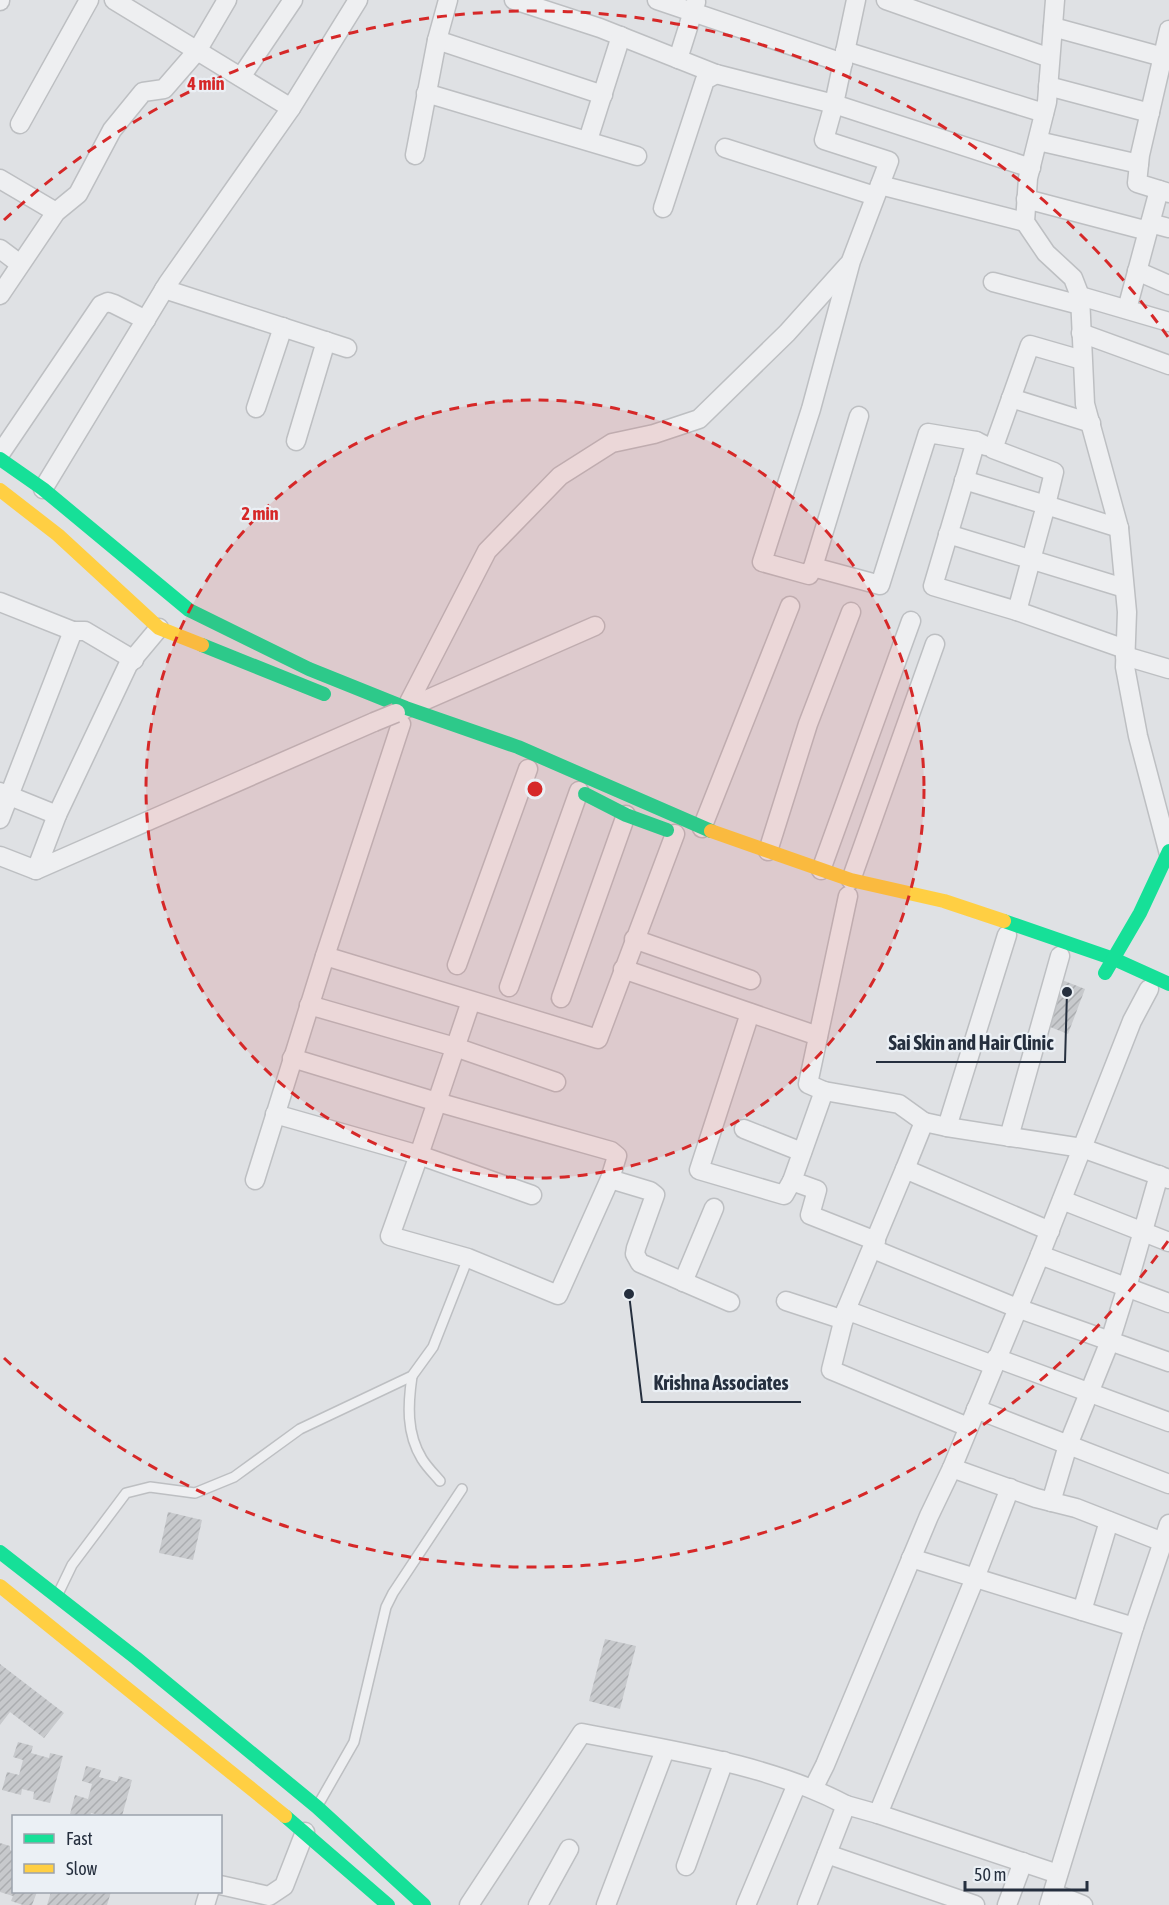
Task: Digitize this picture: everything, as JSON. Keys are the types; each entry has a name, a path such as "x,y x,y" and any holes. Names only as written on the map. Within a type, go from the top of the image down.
{"street":[{"path":"20,124 89,0"},
{"path":"114,0 291,108"},
{"path":"0,295 56,212 78,194 112,130 143,92 164,89 197,51 227,0"},
{"path":"241,77 292,0"},
{"path":"43,489 164,289 291,108 358,0"},
{"path":"415,155 437,40 448,0"},
{"path":"514,0 558,7 621,36 716,74 834,104 1031,168"},
{"path":"657,0 695,6 844,57 1044,113"},
{"path":"886,0 1050,58"},
{"path":"1055,0 1048,86 1031,168 1025,222 1046,253 1073,278 1080,301 1085,404 1119,528 1127,612 1125,667 1138,736 1169,853 1140,913 1104,974"},
{"path":"850,2 844,57 824,140 889,161 851,261 811,409 762,562 809,575 858,416"},
{"path":"678,58 695,6"},
{"path":"1053,27 1163,57"},
{"path":"1127,309 1149,227 1164,191 1137,183 1139,164 1169,30"},
{"path":"588,140 621,36"},
{"path":"437,40 603,95"},
{"path":"663,208 705,80 716,74"},
{"path":"1048,86 1150,113"},
{"path":"426,93 637,156"},
{"path":"1038,141 1139,164"},
{"path":"725,148 877,190 1025,222"},
{"path":"0,179 56,212"},
{"path":"1026,199 1149,227 1169,228"},
{"path":"0,249 21,264"},
{"path":"255,1180 292,1058 403,718 487,551 560,476 612,443 654,434 699,419 787,333 851,261"},
{"path":"1137,272 1169,285"},
{"path":"993,282 1127,309 1169,322"},
{"path":"164,289 347,348"},
{"path":"0,454 101,305 114,304 146,320"},
{"path":"256,408 283,327"},
{"path":"1081,333 1169,365"},
{"path":"296,441 326,341"},
{"path":"993,449 1030,345 1082,360"},
{"path":"1011,398 1091,423"},
{"path":"813,567 880,585 928,433 976,441 1054,472 1017,611"},
{"path":"976,441 933,586 1017,611 1169,669"},
{"path":"0,459 43,489 189,610 403,718"},
{"path":"964,480 1119,528"},
{"path":"0,490 58,535 159,628 335,698"},
{"path":"948,534 1124,588"},
{"path":"0,602 73,631 85,631 134,660"},
{"path":"702,828 790,606"},
{"path":"768,851 808,724 851,612"},
{"path":"820,870 911,621"},
{"path":"403,718 595,626"},
{"path":"36,870 57,814 128,665 159,628"},
{"path":"0,819 5,794 73,631"},
{"path":"935,644 849,891 808,1084 824,1091 899,1104 924,1122 1082,1148 1164,1177 1110,1341 1068,1444 1051,1502"},
{"path":"0,856 36,870 371,717 403,718 518,747 702,828 820,870 849,891 944,901 1114,959 1157,981 1169,999"},
{"path":"457,965 529,770"},
{"path":"325,956 598,1039 634,939 680,836 574,789 509,987"},
{"path":"5,794 57,814"},
{"path":"561,998 626,814"},
{"path":"1140,913 1169,882"},
{"path":"890,903 933,910 1007,934 1066,958 1009,1137"},
{"path":"947,1127 1007,934"},
{"path":"634,939 751,980"},
{"path":"623,969 818,1036"},
{"path":"746,1905 805,1787 825,1765 1050,1231 1132,1021 1157,981"},
{"path":"292,1058 437,1102 615,1153 616,1161 610,1179 558,1295 468,1257 390,1236 419,1155 437,1102 455,1047 471,1000"},
{"path":"309,1005 455,1047 556,1082"},
{"path":"750,1013 699,1170 784,1195 792,1181 824,1091"},
{"path":"275,1114 419,1155 532,1195"},
{"path":"924,1122 845,1315 831,1370 968,1427"},
{"path":"744,1130 802,1152"},
{"path":"905,1169 1050,1231"},
{"path":"610,1179 650,1191 656,1195 635,1254 637,1259 644,1266 730,1302"},
{"path":"792,1181 817,1190 810,1215 1017,1308 1169,1362"},
{"path":"1062,1200 1169,1242"},
{"path":"683,1282 714,1208"},
{"path":"1040,1255 1169,1303"},
{"path":"786,1301 845,1315 995,1362 1169,1422"},
{"path":"976,1408 1169,1484"},
{"path":"952,1468 1051,1502 1076,1508 1163,1542"},
{"path":"878,1814 1010,1488"},
{"path":"1082,1611 1109,1521"},
{"path":"1083,1905 1051,1899 1134,1627 1169,1524"},
{"path":"0,1552 136,1658 317,1807 424,1905"},
{"path":"911,1558 1134,1627"},
{"path":"0,1586 305,1832 388,1905"},
{"path":"469,1905 582,1733 724,1761 805,1787 846,1806 878,1814 1059,1874"},
{"path":"608,1904 665,1750"},
{"path":"686,1866 724,1761"},
{"path":"807,1905 846,1806"},
{"path":"222,1887 268,1901 284,1886 305,1832"},
{"path":"538,1905 569,1848"},
{"path":"827,1854 975,1905"},
{"path":"1007,1905 1023,1862"}],"lane":[{"path":"57,1597 72,1565 126,1493 150,1487 195,1493 234,1477 300,1430 411,1376 432,1347 459,1285 468,1257"},
{"path":"411,1376 408,1405 411,1433 422,1459 440,1481"},
{"path":"317,1807 354,1742 386,1606 462,1490"}],"building":[{"path":"1062,980 1085,989 1068,1034 1045,1025"},
{"path":"168,1512 202,1520 193,1560 159,1553"},
{"path":"605,1639 636,1646 620,1709 589,1701"},
{"path":"0,1664 64,1713 44,1738 10,1712 0,1725"},
{"path":"18,1742 33,1746 31,1753 49,1758 50,1753 63,1756 50,1803 33,1799 34,1792 22,1789 21,1795 2,1790 7,1772 19,1775 23,1760 13,1757"},
{"path":"86,1766 101,1770 99,1777 117,1782 119,1776 132,1780 122,1815 70,1814 75,1795 88,1799 92,1784 82,1781"},
{"path":"0,1843 10,1846 12,1851 12,1893 37,1893 32,1905 23,1905 11,1901 13,1896 0,1892"},
{"path":"51,1893 111,1893 107,1905 47,1905"}],"traffic: fast":[{"path":"0,459 43,489 189,610 309,669 406,708 518,747 711,831"},
{"path":"202,645 324,694"},
{"path":"585,794 626,815 667,830"},
{"path":"1105,973 1140,913 1169,851"},
{"path":"1004,921 1114,959 1169,984"},
{"path":"0,1552 136,1658 317,1807 424,1905"},
{"path":"285,1816 388,1905"}],"traffic: slow":[{"path":"0,490 58,535 159,628 202,645"},
{"path":"711,831 851,880 944,901 1004,921"},
{"path":"0,1586 285,1816"}],"place":[{"name":"Sai Skin and Hair Clinic","path":"1067,992"},
{"name":"Krishna Associates","path":"629,1294"}]}
